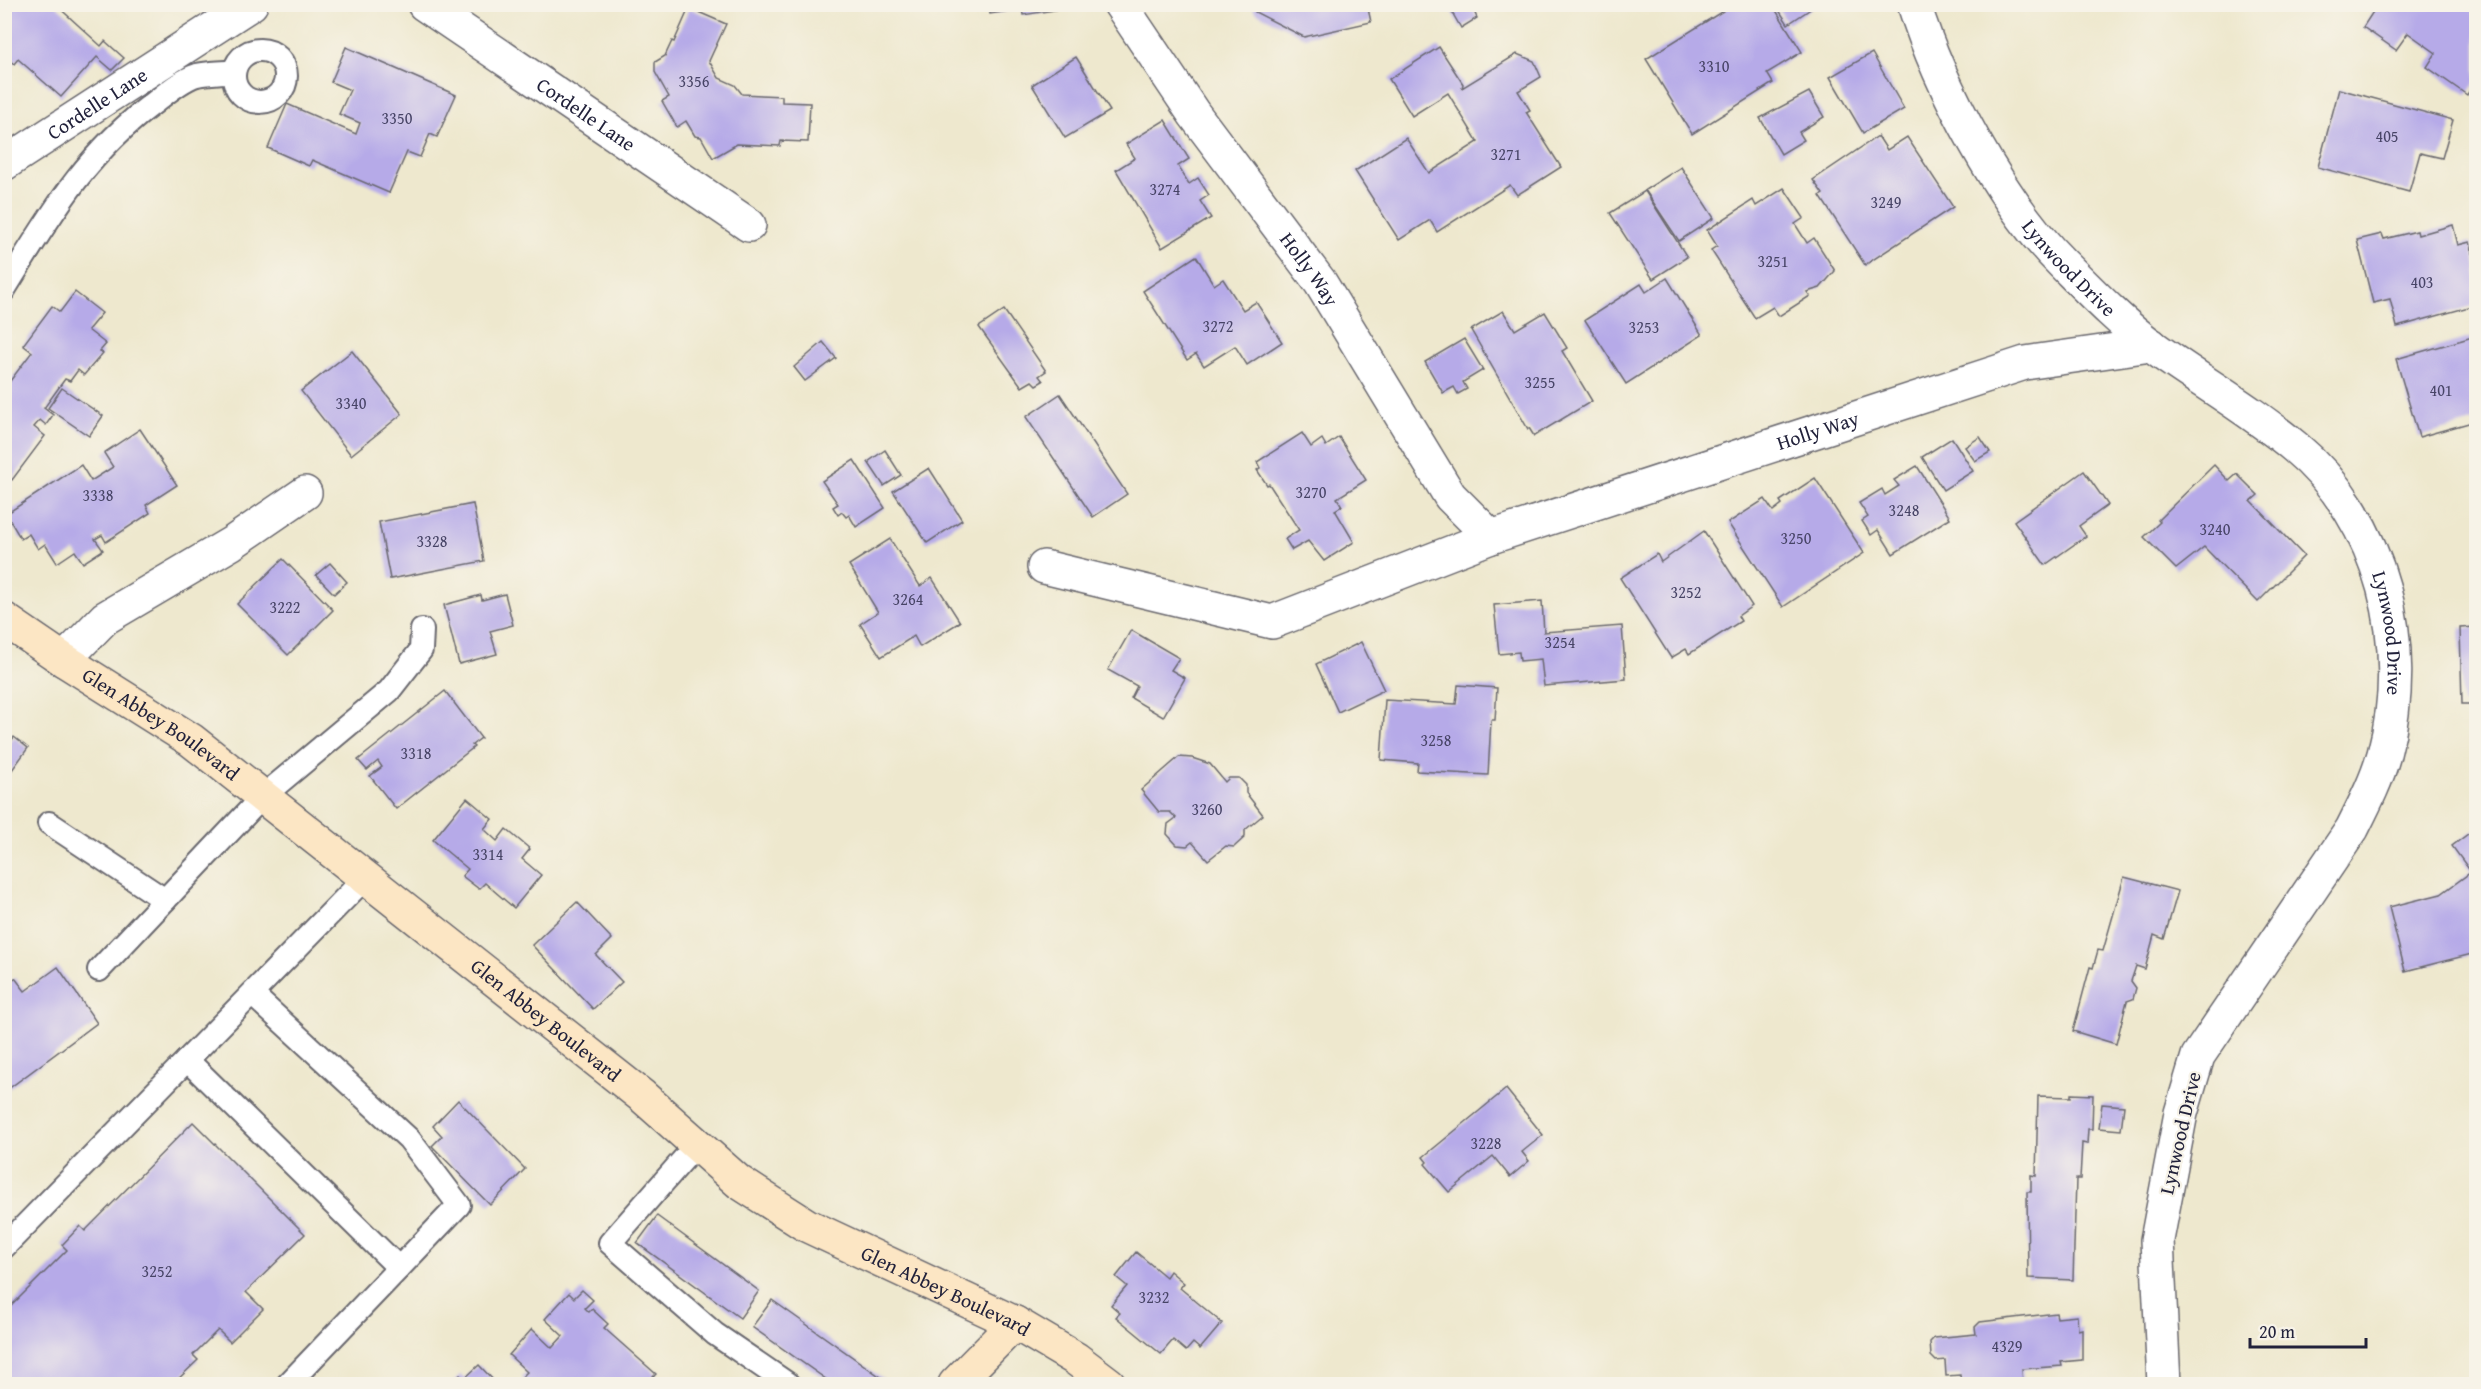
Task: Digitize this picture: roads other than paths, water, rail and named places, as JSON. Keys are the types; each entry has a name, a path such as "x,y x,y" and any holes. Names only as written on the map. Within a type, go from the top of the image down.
{"street":[{"name":"Cordelle Lane","path":"4,164 251,4"},
{"name":"Cordelle Lane","path":"424,4 749,225"},
{"name":"Holly Way","path":"1120,4 1194,114 1320,282 1450,496 1491,537"},
{"name":"Lynwood Drive","path":"1914,4 1938,68 1963,120 2025,217 2061,262 2151,345 2296,447 2351,512 2370,550 2385,590 2394,632 2396,674 2392,717 2384,756 2370,793 2352,829 2198,1056 2181,1113 2157,1240 2164,1384"},
{"name":"Holly Way","path":"1044,567 1272,622 1491,537 2025,363 2151,345"},
{"path":"64,660 105,618 232,543 305,493"},
{"name":"Glen Abbey Boulevard","path":"4,619 64,660 191,740 642,1096 739,1182 806,1225 1015,1323 1076,1359 1109,1384"},
{"path":"955,1384 1015,1323"}],"lane":[{"path":"4,290 83,169 126,123 196,75 234,71"},
{"path":"99,970 262,796 389,691 421,650 422,630"},
{"path":"49,823 165,900"},
{"path":"4,1247 365,878"},
{"path":"252,994 409,1139 459,1205 288,1384"},
{"path":"187,1060 399,1268"},
{"path":"696,1145 610,1243 715,1334 788,1384"}]}
